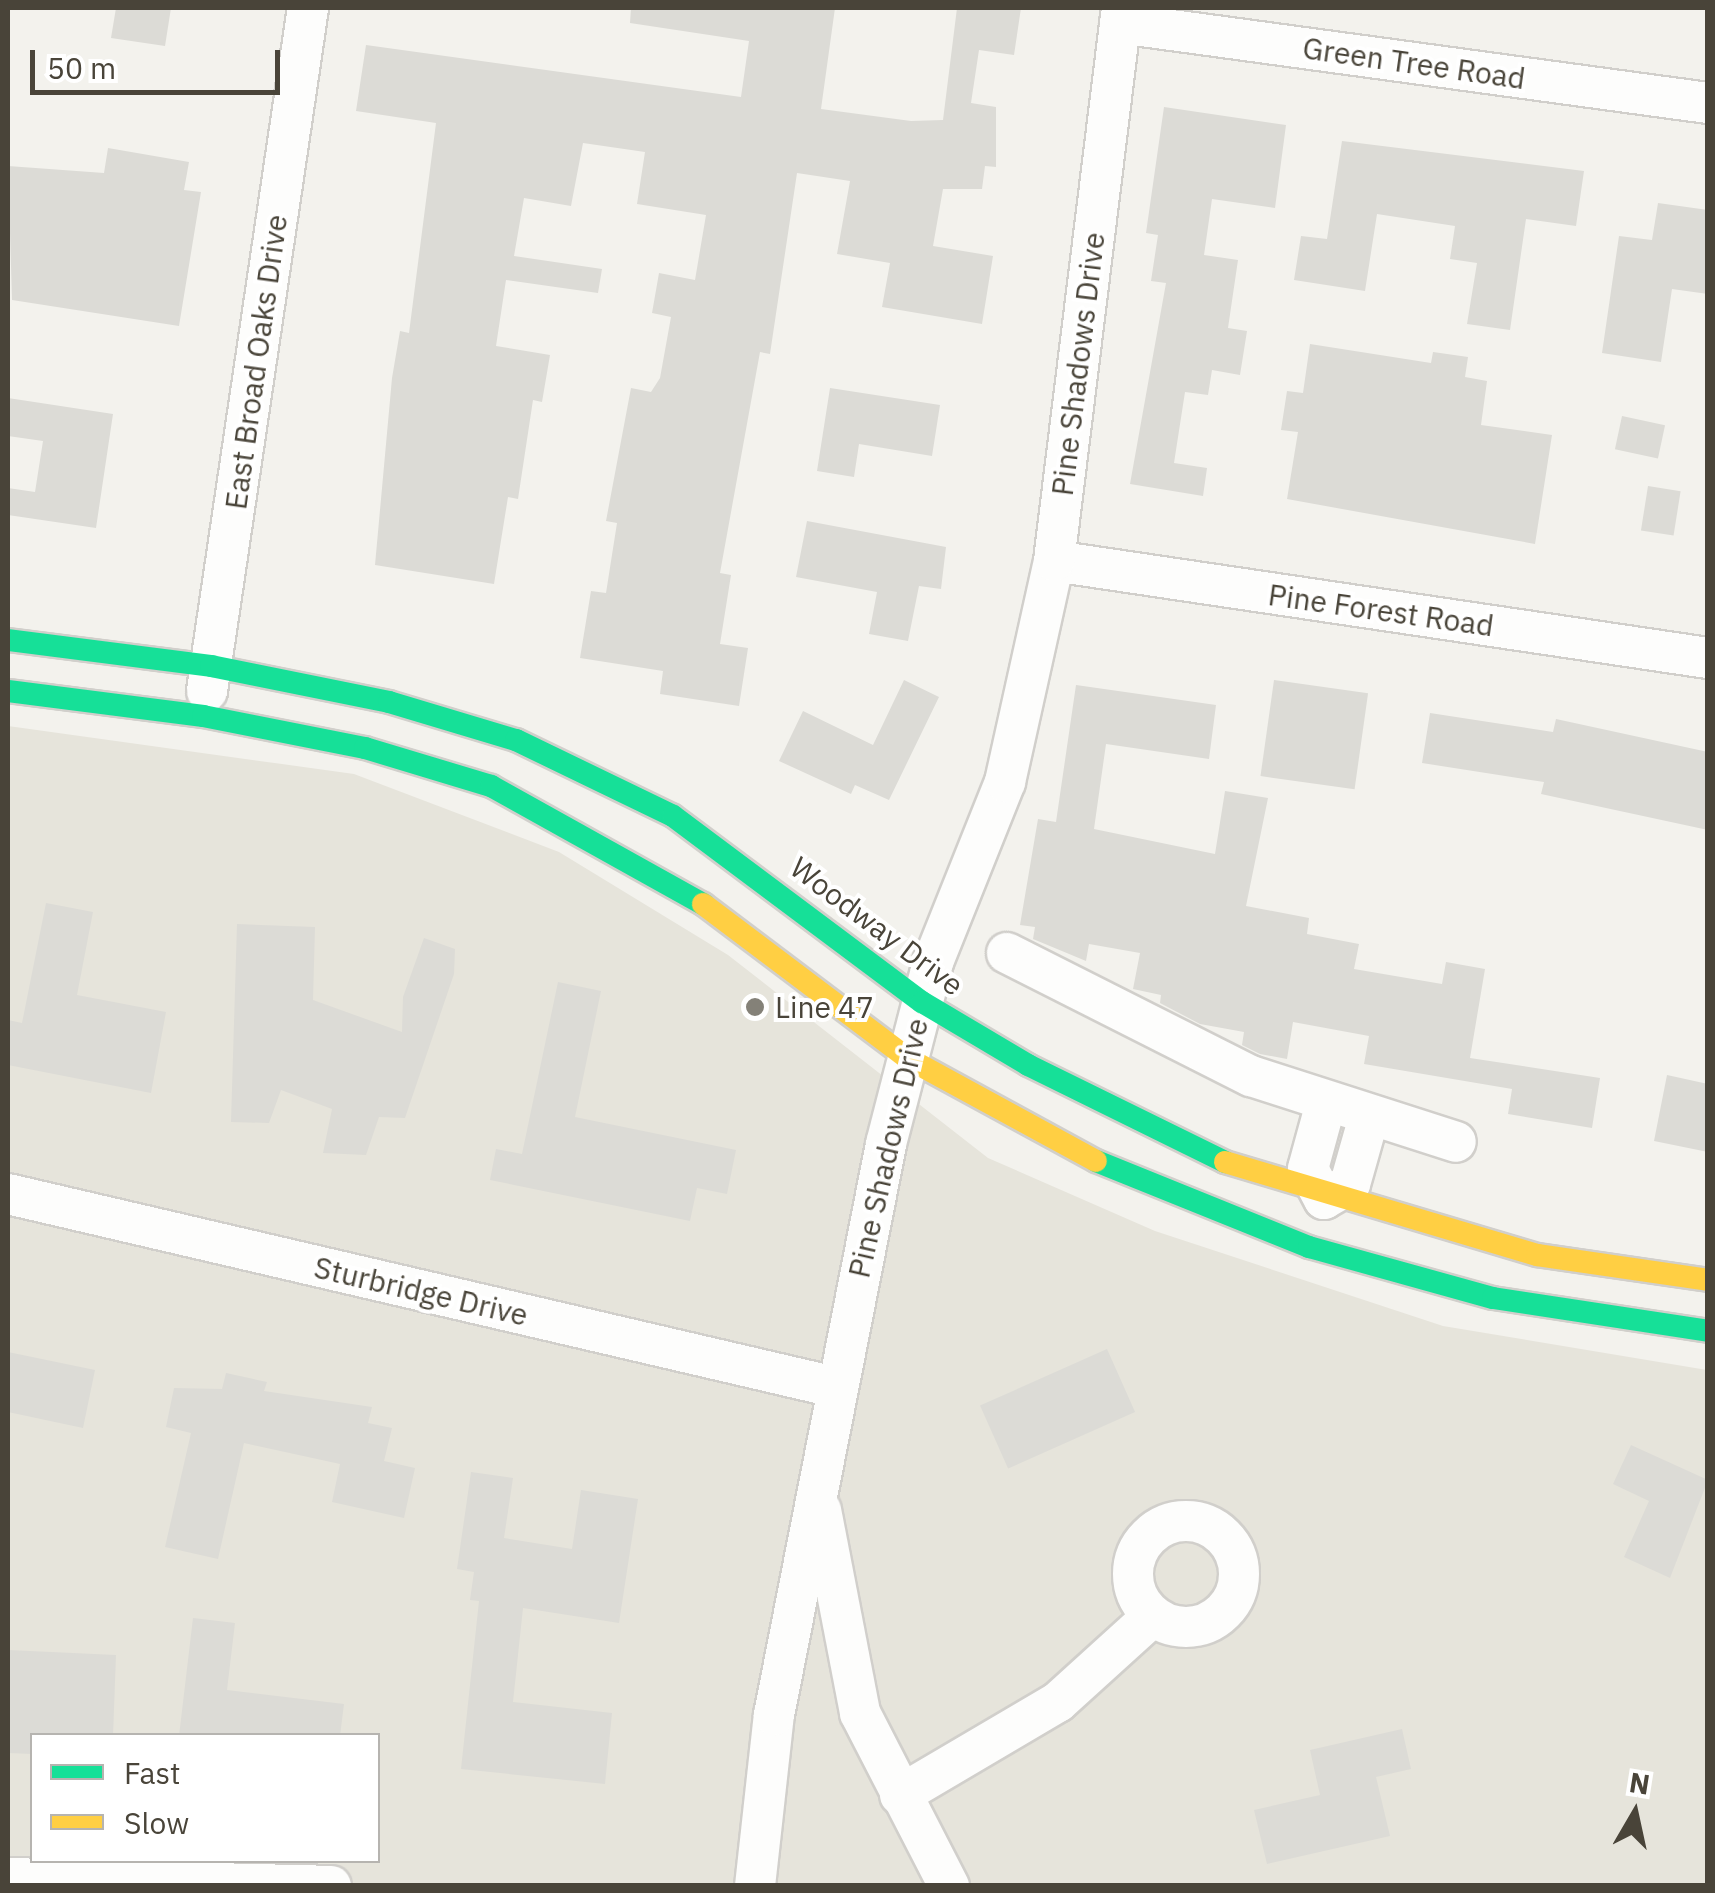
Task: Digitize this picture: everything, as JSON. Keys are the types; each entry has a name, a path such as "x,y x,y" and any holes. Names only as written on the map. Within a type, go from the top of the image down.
{"main road":[{"name":"Woodway Drive","path":"8,640 211,666 388,702 516,740 593,774 761,876 922,1002 1125,1114 1324,1199 1538,1256 1708,1280"},
{"path":"8,691 204,716 365,748 491,786 678,887 907,1058 1106,1167 1308,1246 1493,1298 1708,1331"},
{"path":"747,938 788,940 893,1007 922,1002"},
{"path":"1308,1246 1324,1199"}],"street":[{"name":"East Broad Oaks Drive","path":"204,716 308,8"},
{"name":"Green Tree Road","path":"1121,15 1708,103"},
{"name":"Pine Shadows Drive","path":"755,1886 774,1715 835,1387 907,1058 922,1002 1005,782 1054,561 1121,15"},
{"name":"Pine Forest Road","path":"1054,561 1708,658"},
{"path":"1007,953 1170,1040 1326,1103 1456,1142"},
{"path":"1326,1103 1308,1169 1324,1199 1350,1184 1369,1118"},
{"name":"Sturbridge Drive","path":"8,1194 835,1387"},
{"path":"817,1486 860,1713 950,1886"},
{"path":"900,1795 1058,1702 1153,1616"},
{"path":"8,1878 332,1886"}],"shaded area":[{"path":"8,726 354,774 559,852 728,955 988,1158 1155,1231 1443,1326 1707,1370 1707,1885 8,1886"}],"building":[{"path":"116,8 171,8 165,46 111,38"},
{"path":"631,8 835,8 821,109 911,121 943,120 957,8 1021,8 1014,55 979,50 971,103 996,107 996,167 985,166 982,189 943,189 933,246 993,256 982,324 882,307 890,263 837,254 850,181 797,173 770,354 760,352 720,573 731,575 720,644 748,648 739,706 660,694 663,671 580,658 591,591 606,593 617,523 606,521 631,388 651,392 660,378 671,317 652,313 659,273 695,280 706,215 637,204 645,152 583,143 571,206 524,198 514,256 602,269 598,293 506,280 496,346 550,355 542,402 533,400 518,499 508,497 494,584 375,565 392,378 400,331 409,333 436,123 356,111 366,45 741,97 749,41 630,23"},
{"path":"1164,107 1286,125 1275,208 1212,199 1204,255 1238,260 1228,328 1247,331 1240,375 1212,370 1208,395 1185,392 1174,463 1207,468 1203,496 1130,484 1166,283 1151,281 1158,235 1146,233"},
{"path":"1342,141 1584,171 1576,226 1526,219 1510,330 1467,324 1477,263 1450,259 1455,226 1377,214 1365,291 1294,280 1301,236 1327,239"},
{"path":"108,148 189,162 184,190 201,192 179,326 12,300 8,166 104,173"},
{"path":"1658,203 1708,210 1708,294 1672,289 1661,362 1602,353 1619,236 1652,240"},
{"path":"1310,344 1431,363 1433,352 1468,357 1465,377 1487,381 1481,425 1552,435 1535,544 1287,499 1298,432 1281,430 1287,391 1303,393"},
{"path":"830,388 940,405 932,456 859,444 854,477 817,471"},
{"path":"8,398 113,414 96,528 8,515 8,488 35,492 43,441 8,436"},
{"path":"1622,416 1665,425 1658,458 1615,449"},
{"path":"1648,486 1681,491 1674,536 1641,530"},
{"path":"807,521 946,547 941,589 919,586 908,641 869,634 877,592 796,577"},
{"path":"904,680 939,697 889,800 855,785 851,794 779,761 803,711 873,745"},
{"path":"1274,680 1368,693 1355,789 1261,776"},
{"path":"1076,685 1216,705 1209,759 1106,744 1094,829 1215,854 1225,791 1268,798 1246,906 1309,918 1307,934 1359,944 1354,969 1442,984 1446,962 1485,969 1470,1058 1600,1078 1592,1128 1508,1114 1512,1089 1364,1064 1369,1036 1293,1022 1287,1059 1260,1054 1242,1045 1244,1032 1200,1024 1160,1003 1161,995 1133,989 1140,953 1089,944 1086,961 1033,939 1035,927 1020,925 1038,819 1056,822"},
{"path":"1430,713 1553,732 1556,719 1708,752 1708,830 1541,794 1544,782 1422,763"},
{"path":"46,903 93,912 77,995 166,1012 151,1093 8,1065 8,1020 22,1023"},
{"path":"237,924 315,927 313,1000 402,1032 403,997 424,938 455,949 454,974 405,1118 379,1117 366,1155 323,1153 332,1109 281,1090 269,1123 231,1122"},
{"path":"558,982 601,991 575,1117 736,1150 727,1194 697,1188 690,1221 490,1180 496,1149 522,1154"},
{"path":"1667,1075 1708,1084 1708,1152 1654,1141"},
{"path":"1107,1349 1135,1412 1008,1469 980,1406"},
{"path":"8,1352 95,1370 83,1428 8,1412"},
{"path":"226,1373 267,1382 264,1391 372,1407 368,1423 392,1428 384,1461 415,1468 404,1518 332,1502 340,1464 244,1443 218,1559 165,1547 191,1433 166,1427 174,1388 222,1389"},
{"path":"1631,1445 1708,1480 1670,1578 1624,1557 1649,1501 1613,1484"},
{"path":"471,1472 513,1478 504,1538 572,1549 581,1490 638,1499 619,1623 523,1608 513,1702 612,1713 605,1784 461,1769 479,1601 470,1600 474,1572 457,1569"},
{"path":"193,1618 235,1623 227,1690 344,1704 340,1733 179,1733"},
{"path":"8,1650 116,1655 113,1733 30,1733 30,1754 8,1753"},
{"path":"1402,1729 1411,1769 1376,1777 1390,1836 1267,1864 1254,1810 1320,1795 1310,1750"}],"traffic: fast":[{"path":"8,640 211,666 389,702 516,740 673,816 922,1002 1028,1065 1225,1162"},
{"path":"8,691 203,716 365,748 491,786 703,904"},
{"path":"1096,1161 1309,1247 1493,1298 1708,1331"}],"traffic: slow":[{"path":"703,904 907,1058 1096,1161"},
{"path":"1225,1162 1537,1255 1708,1280"}],"place":[{"name":"Line 47","path":"755,1007"}]}
